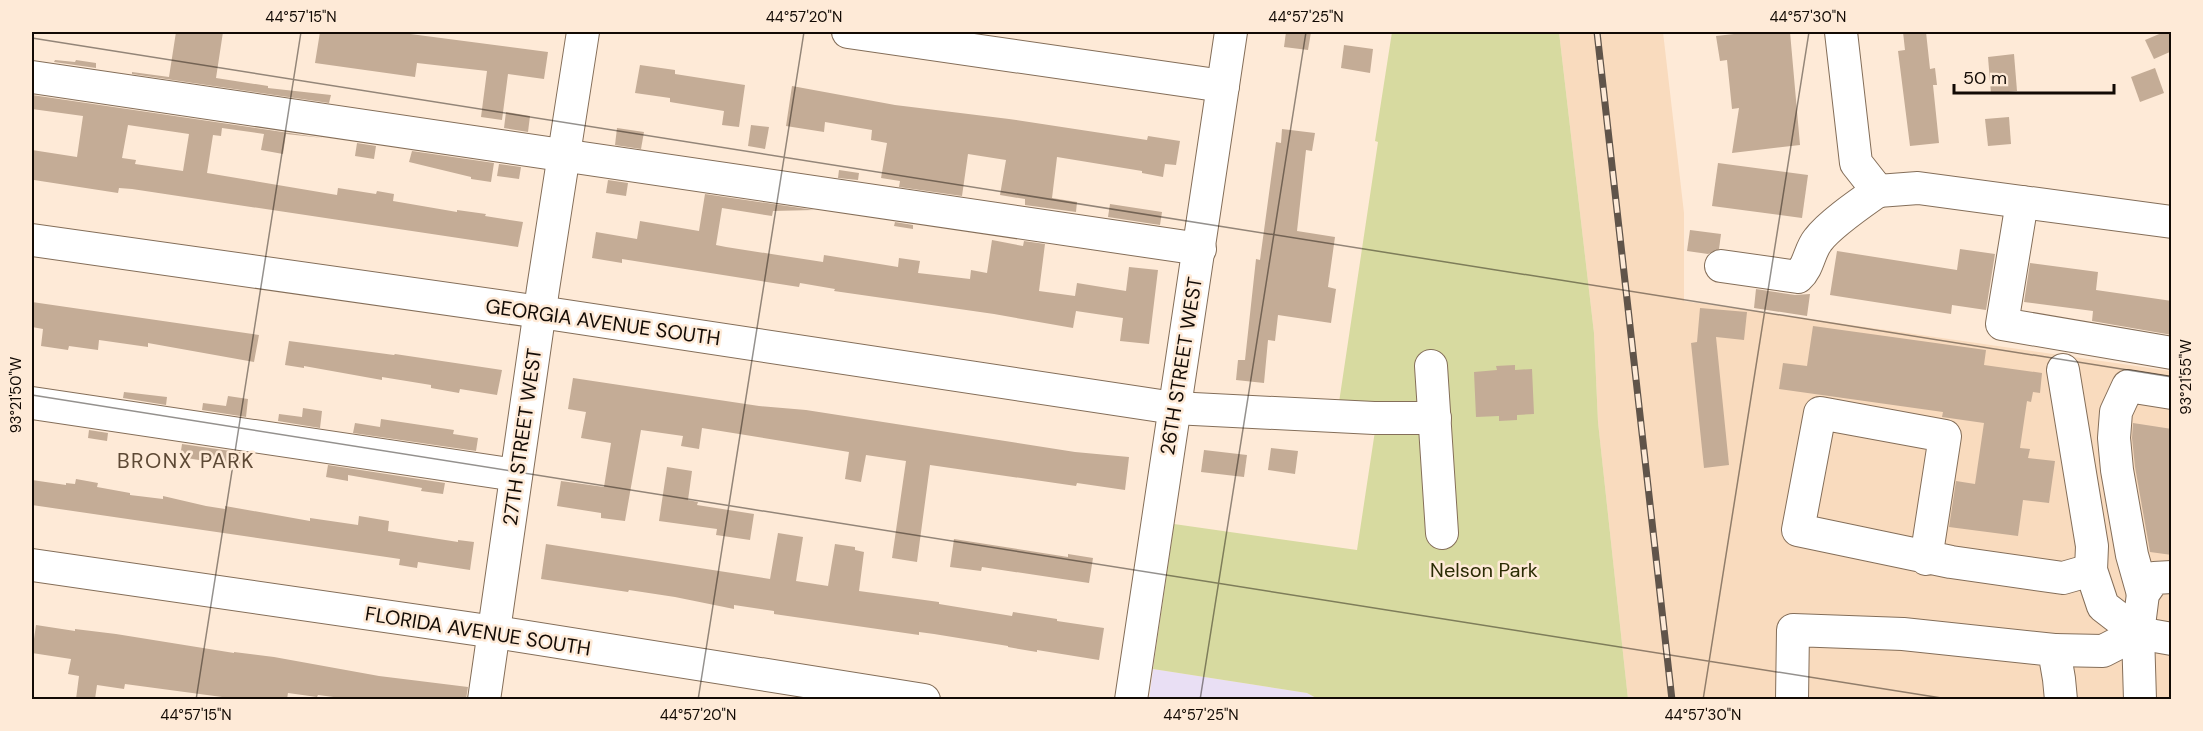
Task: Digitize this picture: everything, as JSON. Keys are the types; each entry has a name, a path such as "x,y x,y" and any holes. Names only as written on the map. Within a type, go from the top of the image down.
{"street":[{"name":"27TH STREET WEST","path":"484,699 583,32"},
{"path":"848,32 1223,86"},
{"name":"26TH STREET WEST","path":"1131,699 1231,32"},
{"path":"1841,32 1856,163 1878,191"},
{"path":"32,77 1200,249"},
{"path":"1721,267 1798,278 1804,271 1818,240 1850,211 1878,191 1918,188 2172,222"},
{"path":"2022,202 2002,324 2172,354"},
{"name":"GEORGIA AVENUE SOUTH","path":"32,240 540,312 1174,408 1435,418"},
{"path":"1431,366 1442,533"},
{"path":"2063,370 2092,546 2091,570 2103,606 2138,633 2172,639"},
{"path":"2140,699 2138,633 2143,594 2132,555 2117,470 2114,438 2116,412 2128,386 2172,393"},
{"path":"32,402 516,474"},
{"path":"1926,559 1945,436 1820,413 1798,531 1926,559 2063,578 2091,570"},
{"name":"FLORIDA AVENUE SOUTH","path":"32,565 924,699"},
{"path":"2143,594 2154,578 2172,577"},
{"path":"1792,699 1793,630 1903,634 2054,650 2103,651 2138,633"},
{"path":"2054,650 2061,699"}],"shaded area":[{"path":"1559,32 1663,32 1684,213 1684,301 2171,371 2171,699 1628,699 1598,422 1594,333"},
{"path":"1153,669 1307,693 1318,699 1149,700"}],"green space":[{"name":"Nelson Park","path":"1392,32 1559,32 1594,333 1598,422 1628,699 1318,699 1307,693 1153,669 1174,524 1357,550 1378,411 1338,409"}],"building":[{"path":"176,32 223,32 216,78 268,86 268,88 331,95 329,103 132,74 132,72 169,77"},
{"path":"320,32 395,32 548,52 544,79 508,74 502,120 481,117 487,71 417,63 415,77 315,63"},
{"path":"1286,32 1311,32 1308,50 1284,47"},
{"path":"1752,32 1790,32 1800,145 1732,153 1739,108 1732,109 1727,60 1720,61 1716,36"},
{"path":"1903,32 1926,32 1930,69 1935,68 1937,85 1933,85 1939,143 1910,146 1898,51 1905,50"},
{"path":"2164,32 2172,32 2172,51 2154,59 2145,40"},
{"path":"1344,45 1373,49 1370,73 1341,68"},
{"path":"2014,54 2017,91 1991,94 1988,57"},
{"path":"55,60 96,63 96,68 54,62"},
{"path":"640,65 675,70 675,74 745,85 739,127 722,125 724,111 670,102 670,98 635,93"},
{"path":"2155,68 2164,93 2140,102 2131,77"},
{"path":"792,86 895,105 1009,119 1147,140 1148,136 1180,141 1176,165 1165,164 1163,177 1142,173 1142,171 1057,157 1052,198 1077,202 1076,212 1025,205 1025,199 1000,195 1006,160 968,154 962,196 899,187 900,181 881,178 887,143 871,140 872,130 825,122 824,132 786,126"},
{"path":"32,95 323,138 286,134 283,154 261,150 264,134 222,128 221,136 213,135 207,173 337,195 338,188 376,194 377,191 394,194 393,201 457,212 457,210 486,214 485,216 523,222 518,247 132,189 119,188 118,193 34,180 32,150 77,157 83,116 32,109","holes":["128,125 189,134 183,171 135,164 136,160 122,158"]},
{"path":"506,112 530,116 528,132 504,128"},
{"path":"2009,117 2011,144 1988,146 1985,119"},
{"path":"751,125 769,127 765,149 748,146"},
{"path":"617,128 644,132 641,149 615,145"},
{"path":"1282,129 1315,133 1312,151 1306,150 1297,231 1335,237 1328,287 1336,289 1331,323 1278,315 1275,341 1268,340 1264,383 1236,380 1238,360 1245,360 1256,259 1260,260 1276,142 1281,143"},
{"path":"357,143 376,146 374,159 355,156"},
{"path":"412,151 494,163 491,182 471,179 471,177 409,162"},
{"path":"1718,163 1808,175 1802,218 1712,206"},
{"path":"499,164 521,167 519,179 497,176"},
{"path":"839,170 859,173 858,180 838,178"},
{"path":"608,180 628,183 626,196 606,193"},
{"path":"705,194 814,210 773,211 772,216 722,208 716,245 726,247 823,262 824,255 898,267 899,258 920,261 918,273 970,279 971,270 987,273 992,240 1023,246 1024,241 1045,244 1039,291 1075,296 1077,283 1126,291 1129,267 1158,270 1149,344 1120,341 1123,318 1076,311 1073,328 834,291 835,289 800,283 799,287 622,259 622,263 592,258 596,232 637,239 640,221 699,231"},
{"path":"1110,204 1162,212 1160,225 1108,217"},
{"path":"895,222 913,225 913,229 894,226"},
{"path":"1690,230 1721,234 1719,249 1708,254 1687,251"},
{"path":"1960,249 1995,254 1986,310 1952,305 1951,314 1830,295 1837,251 1957,270"},
{"path":"2030,263 2098,272 2096,290 2172,301 2172,335 2092,321 2093,311 2024,302"},
{"path":"1756,289 1795,295 1810,294 1807,316 1754,308"},
{"path":"32,302 259,335 254,362 148,343 148,347 99,340 98,350 69,346 68,350 41,346 43,329 32,327"},
{"path":"1700,308 1747,312 1744,340 1716,337 1729,465 1704,468 1691,343 1697,342"},
{"path":"1813,326 1986,350 1984,365 2042,373 2040,393 2033,392 2031,402 2027,401 2020,448 2030,449 2028,458 2055,461 2049,503 2023,500 2018,536 1949,527 1956,481 1975,484 1984,423 1942,417 1943,412 1779,389 1783,363 1807,366"},
{"path":"289,341 502,370 497,395 460,389 459,393 431,388 431,385 382,377 382,380 304,366 304,368 285,365"},
{"path":"1515,365 1515,370 1532,369 1534,414 1517,415 1517,420 1499,421 1499,416 1476,417 1474,372 1497,370 1496,366"},
{"path":"573,378 759,406 806,410 1075,452 1129,457 1125,490 1077,483 1076,486 930,465 917,562 892,558 906,461 866,455 861,482 845,479 849,452 702,428 699,449 681,446 683,436 641,430 625,521 601,518 601,513 557,506 561,481 604,487 611,443 581,438 586,412 568,409"},
{"path":"124,392 167,397 166,405 123,398"},
{"path":"228,396 248,399 246,417 202,410 203,403 226,406"},
{"path":"303,408 322,411 320,428 278,421 279,414 302,417"},
{"path":"381,419 454,430 453,434 478,438 476,451 353,433 355,423 380,427"},
{"path":"2133,423 2172,429 2172,555 2150,552 2135,467"},
{"path":"89,430 108,433 107,441 88,438"},
{"path":"182,444 252,454 250,468 180,457"},
{"path":"1271,448 1298,451 1295,474 1268,470"},
{"path":"1204,450 1247,455 1244,477 1201,472"},
{"path":"328,465 445,483 443,494 348,475 348,481 326,477"},
{"path":"667,467 692,471 688,500 698,502 697,505 754,514 750,540 716,535 717,529 659,521"},
{"path":"76,479 98,483 97,487 130,493 130,495 163,499 163,496 206,506 225,509 225,506 310,521 310,518 358,525 359,516 389,521 388,531 458,542 458,540 474,542 470,570 418,562 417,568 399,565 400,559 32,505 32,480 66,485 66,483 75,484"},
{"path":"778,533 803,537 796,581 828,586 835,544 855,547 855,550 864,552 859,591 939,602 939,604 1012,616 1013,612 1104,628 1099,660 934,634 919,632 919,635 774,614 774,611 734,605 734,609 675,597 541,579 546,544 770,579"},
{"path":"954,539 1068,557 1068,554 1093,558 1089,583 982,567 981,571 950,567"},
{"path":"36,625 116,634 234,653 274,657 379,676 468,687 466,699 349,699 288,693 287,699 237,699 125,684 124,689 97,685 95,699 76,699 79,676 68,674 71,659 32,653"}],"railway":[{"path":"1597,32 1672,700"}],"district":[{"name":"BRONX PARK","path":"186,461"}]}
